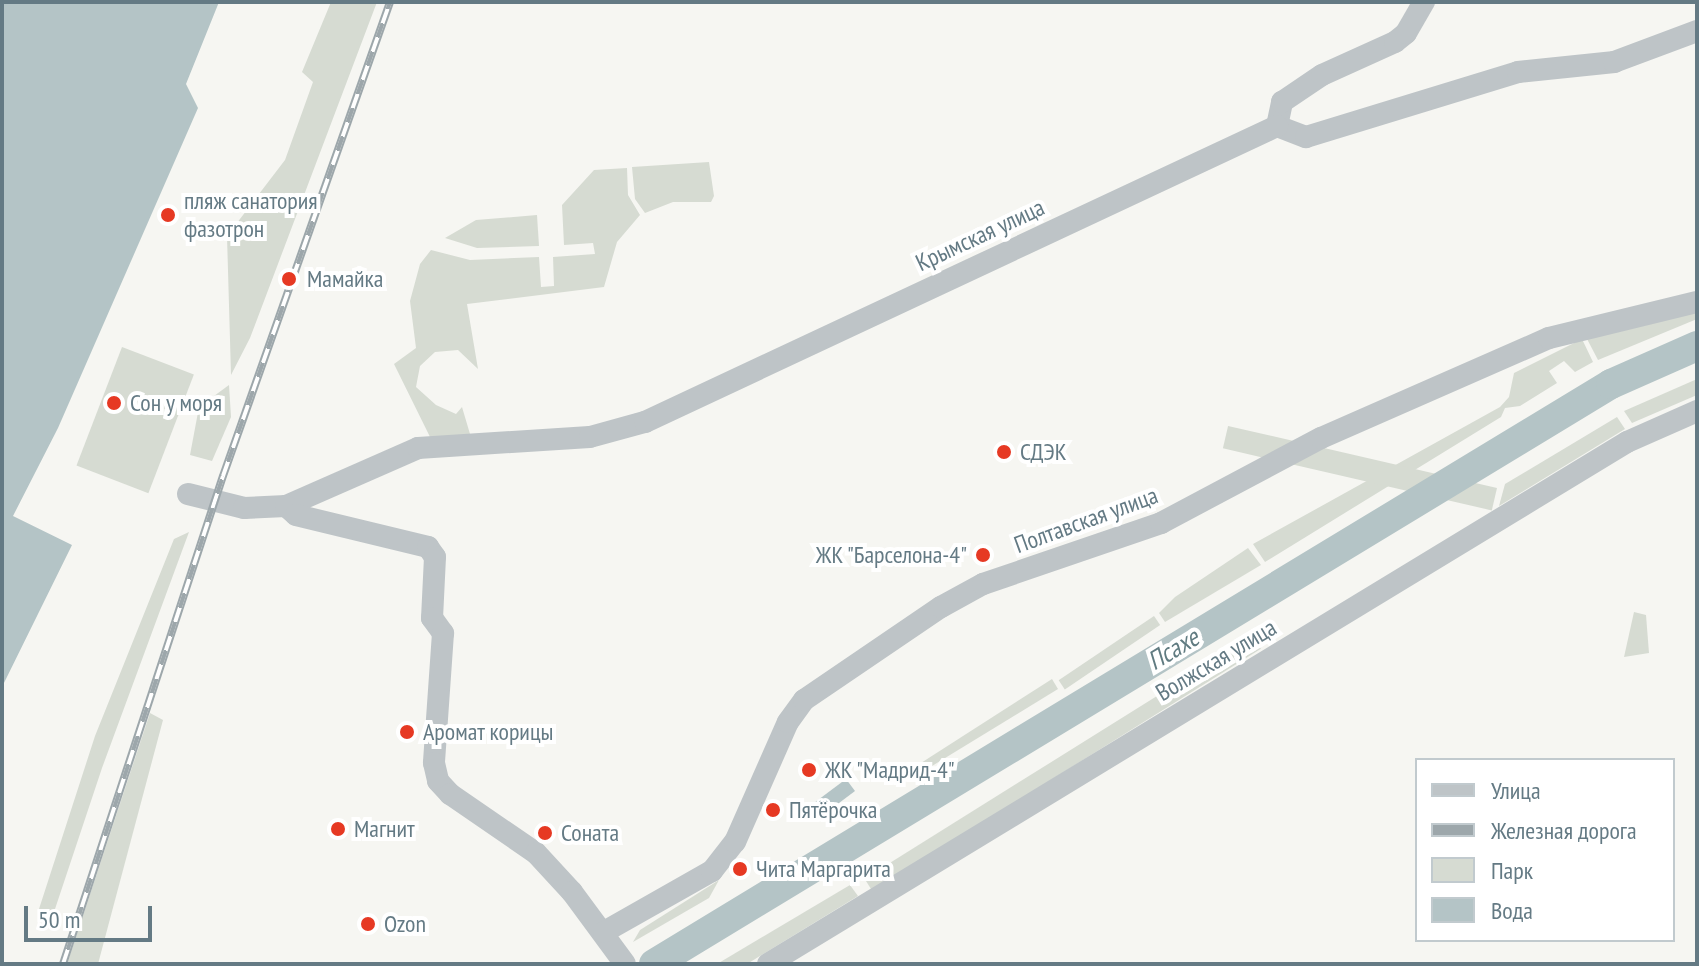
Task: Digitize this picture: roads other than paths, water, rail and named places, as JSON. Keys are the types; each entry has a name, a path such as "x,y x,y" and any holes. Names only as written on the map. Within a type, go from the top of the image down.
{"street":[{"path":"1424,2 1395,42 1322,75 1282,102 1277,126 1306,137 1518,72 1614,62 1697,31"},
{"name":"Крымская улица","path":"188,494 244,508 286,506 418,448 590,437 645,422 1277,126"},
{"name":"Полтавская улица","path":"614,949 712,871 735,842 788,722 804,700 941,607 983,584 1161,523 1334,431 1549,338 1697,302"},
{"name":"Волжская улица","path":"768,964 1627,442 1697,411"},
{"name":"Крымская улица","path":"286,506 296,515 428,547 435,557 432,618 443,633 434,763 438,781 450,794 536,853 614,949"}],"water":[{"path":"2,2 219,2 186,84 198,108 58,428 13,516 72,545 2,687"},
{"path":"846,779 855,791 825,814 816,802"}],"waterway":[{"name":"Псахе","path":"654,964 1611,384 1697,346"}],"railway":[{"path":"63,964 223,476 390,2"}],"place":[{"name":"пляж санатория фазотрон","path":"168,215"},
{"name":"Мамайка","path":"289,279"},
{"name":"Сон у моря","path":"114,403"},
{"name":"СДЭК","path":"1004,452"},
{"name":"ЖК \"Барселона-4\"","path":"983,555"},
{"name":"Аромат корицы","path":"407,732"},
{"name":"ЖК \"Мадрид-4\"","path":"809,770"},
{"name":"Пятёрочка","path":"773,810"},
{"name":"Магнит","path":"338,829"},
{"name":"Соната","path":"545,833"},
{"name":"Чита Маргарита","path":"740,869"},
{"name":"Ozon","path":"368,924"}]}
